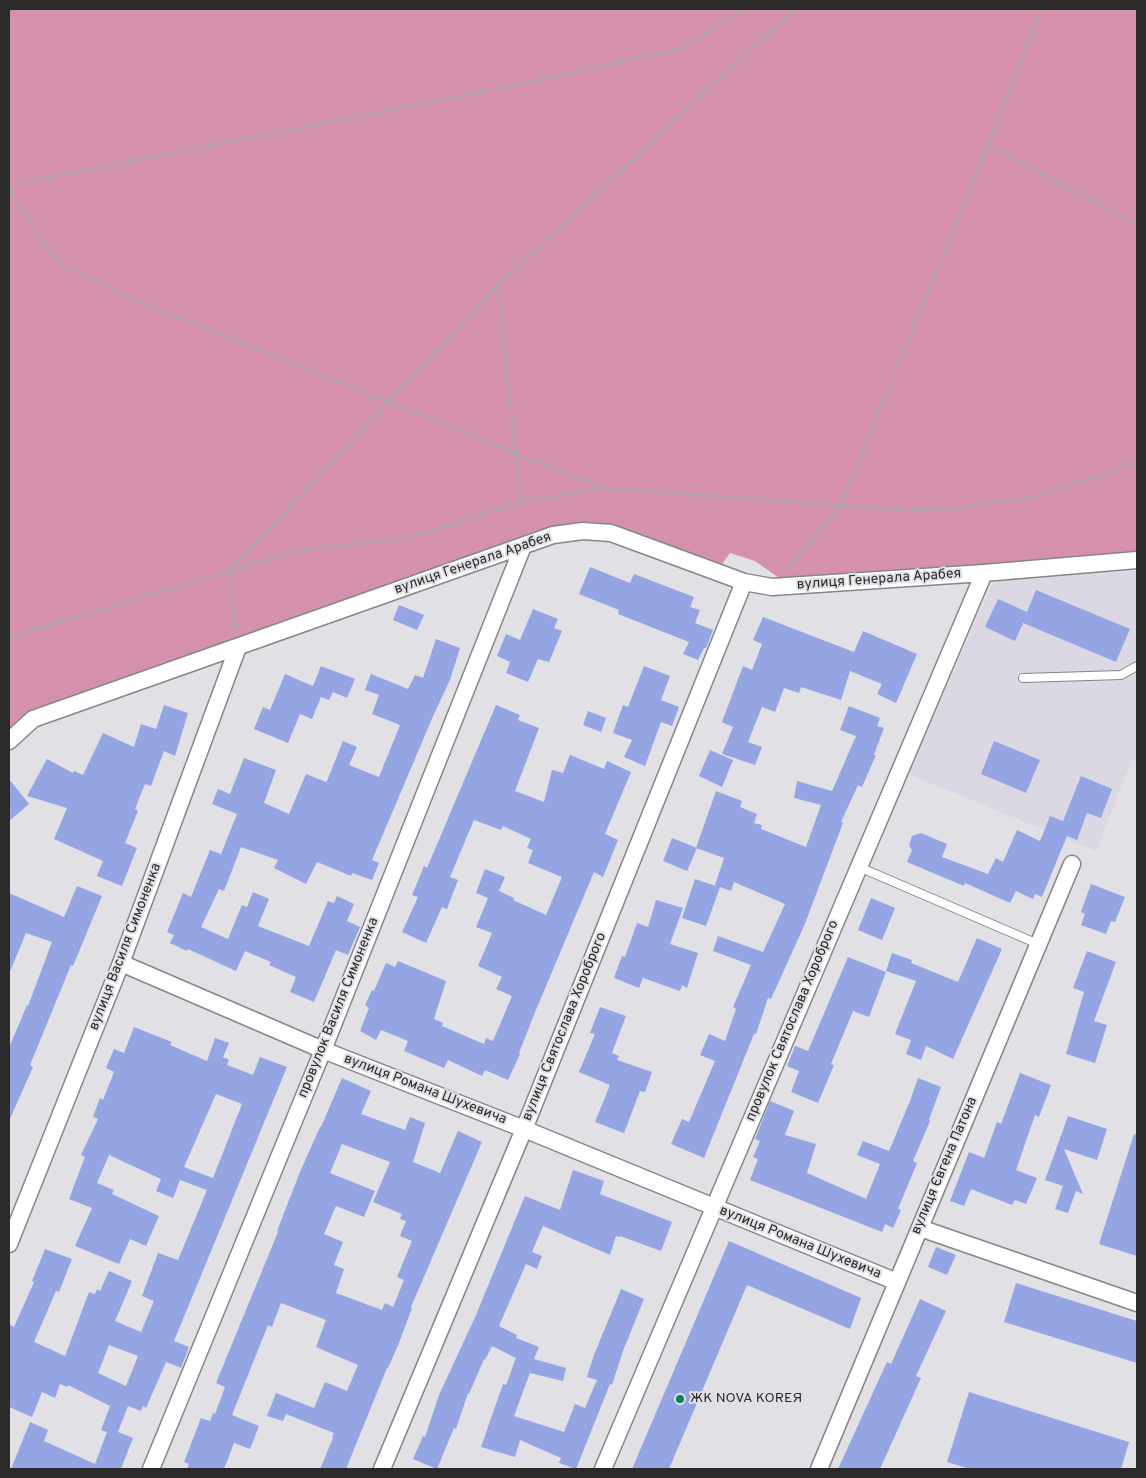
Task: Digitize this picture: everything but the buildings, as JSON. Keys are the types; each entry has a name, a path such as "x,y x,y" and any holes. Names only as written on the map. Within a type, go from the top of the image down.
{"street":[{"name":"вулиця Генерала Арабея","path":"9,741 33,719 553,535 583,531 611,533 744,582 772,587 984,573 1137,560"},
{"name":"провулок Василя Симоненка","path":"151,1469 323,1050 523,546"},
{"name":"провулок Святослава Хороброго","path":"603,1469 984,573"},
{"name":"вулиця Святослава Хороброго","path":"382,1469 524,1129 744,582"},
{"name":"вулиця Василя Симоненка","path":"9,1244 122,963 238,647"},
{"name":"вулиця Євгена Патона","path":"819,1469 1072,864"},
{"name":"вулиця Романа Шухевича","path":"122,963 323,1050 524,1129 897,1282"},
{"path":"920,1228 1137,1303"}],"lane":[{"path":"1023,678 1121,675 1137,666"},
{"path":"858,867 1038,944"}],"path":[{"path":"603,488 132,299 62,265 42,241 9,186 526,83 682,48 744,9"},
{"path":"238,647 229,572 498,286 794,9"},
{"path":"772,587 840,505 988,145 1041,9"},
{"path":"988,145 1137,224"},
{"path":"498,286 520,502"}],"shaded area":[{"path":"9,9 1137,9 1137,560 785,582 755,561 730,553 720,567 583,531 33,719 9,741"},
{"path":"1137,571 1137,760 1132,759 1096,851 908,774 992,585 1007,578"}],"place":[{"name":"ЖК NOVA KOREЯ","path":"680,1399"}]}
